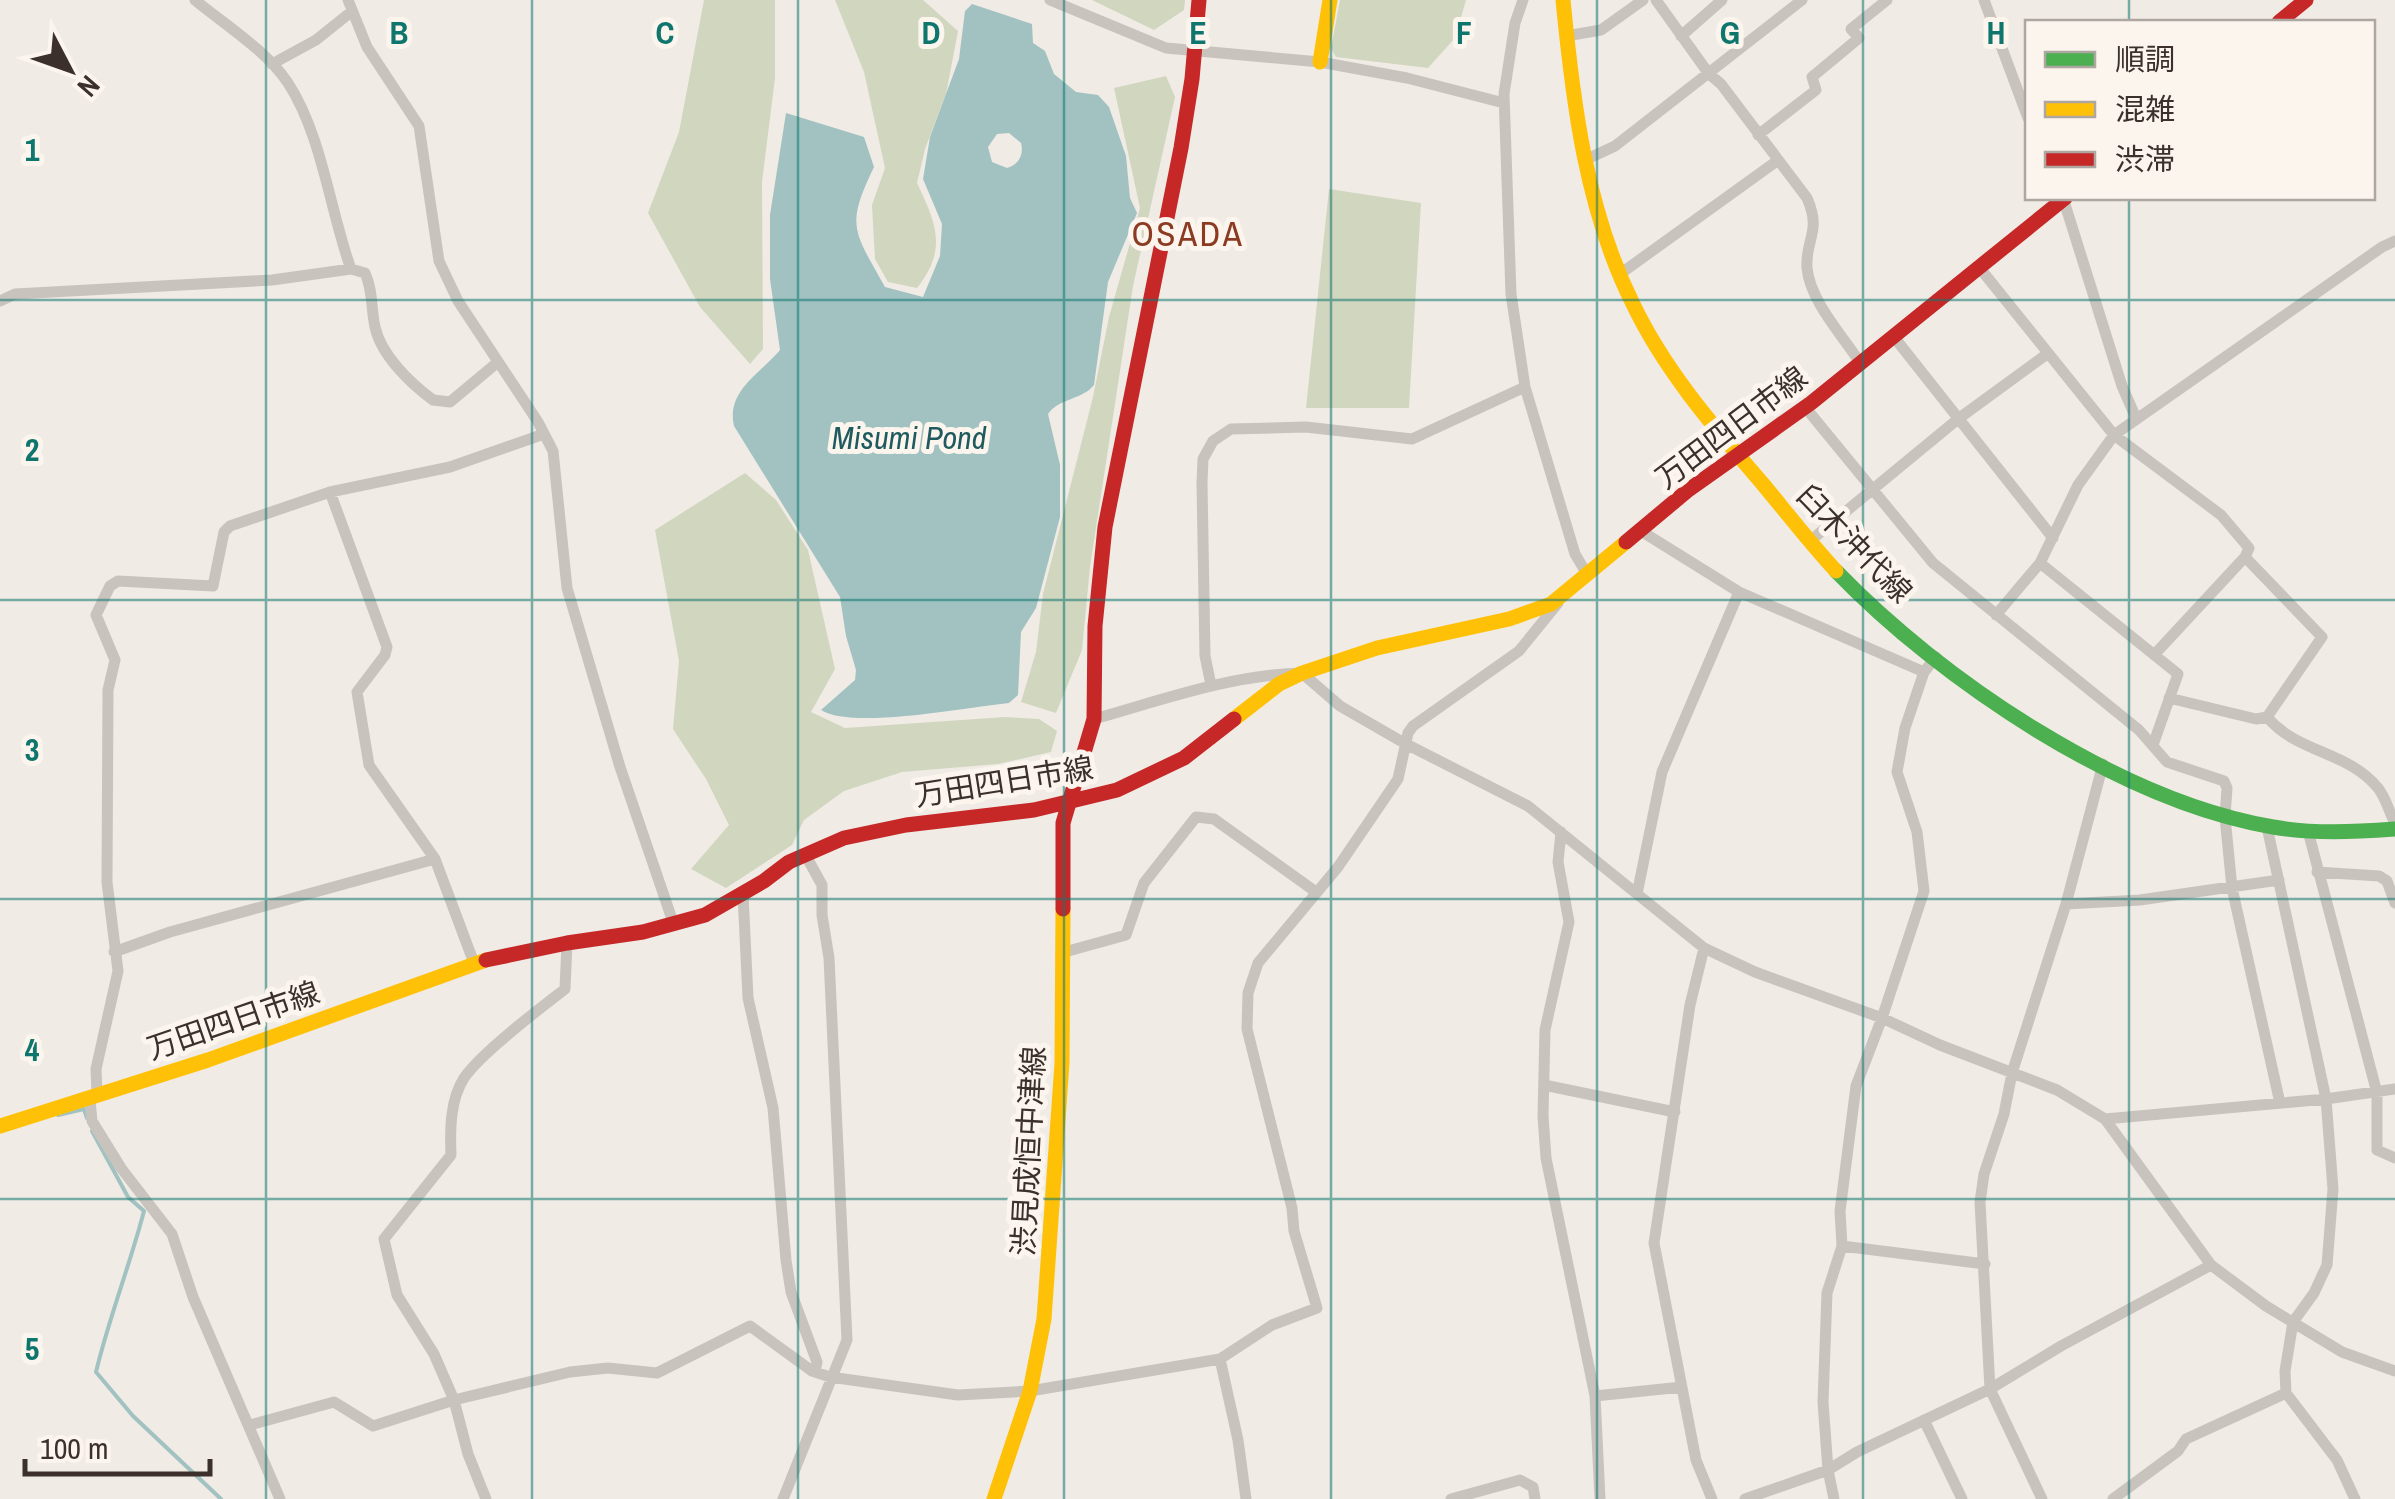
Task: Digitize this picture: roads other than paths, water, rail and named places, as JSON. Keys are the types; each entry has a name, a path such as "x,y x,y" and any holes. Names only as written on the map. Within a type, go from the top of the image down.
{"main road":[{"name":"渋見成恒中津線","path":"994,1499 1030,1392 1049,1276 1062,1063 1064,823 1094,720 1095,626 1105,527 1181,148 1199,0"},
{"path":"1320,62 1330,0"},
{"name":"臼木沖代線","path":"1563,0 1570,83 1585,160 1620,274 1665,363 1736,454 1849,585 1936,657 2034,726 2134,780 2225,817 2267,826 2308,832 2395,826"},
{"path":"2281,20 2306,0"},
{"name":"万田四日市線","path":"0,1126 208,1060 474,963 705,915 805,854 867,832 1034,810 1117,790 1156,774 1206,743 1280,684 1302,673 1377,648 1509,618 1562,598 1736,454 1861,364 2062,200"}],"street":[{"path":"195,0 272,64 289,84 306,119 352,269"},
{"path":"1050,0 1166,48 1320,62 1407,78 1504,103"},
{"path":"1522,0 1507,68 1504,103 1511,294 1526,387 1575,554 1587,574"},
{"path":"1566,36 1602,30 1643,0"},
{"path":"1656,0 1708,74 1721,84 1807,198 1815,229 1807,265 1812,289 1861,364"},
{"path":"1682,36 1722,0"},
{"path":"1585,160 1615,146 1802,0"},
{"path":"1758,135 1816,90 1812,77 1859,38 1851,29 1887,0"},
{"path":"1984,0 2025,110"},
{"path":"272,64 316,40 350,6 367,47 420,126 438,261 458,301 553,452 567,588 620,767 674,924"},
{"path":"1620,274 1778,160"},
{"path":"2065,200 2122,386 2136,418"},
{"path":"1996,615 2040,563 2078,484 2114,435 2326,284 2395,241"},
{"path":"1979,267 2114,435 2222,515 2249,548 2245,558 2154,655"},
{"path":"0,301 15,294 272,280 352,269 365,273 370,284 374,324 386,352 433,400 450,402 498,362"},
{"path":"1894,338 2054,538"},
{"path":"1810,541 1958,420 2047,354"},
{"path":"1211,686 1205,656 1202,482 1203,459 1213,441 1231,429 1306,427 1412,439 1526,387"},
{"path":"1805,407 1933,563 2140,730 2167,762 2224,781 2228,788 2225,817 2232,888 2280,1103"},
{"path":"280,1499 193,1297 172,1234 121,1168 92,1121 96,1069 118,971 106,882 108,690 115,660 96,615 105,594 118,580 213,586 224,532 230,526 330,492 450,468 544,434"},
{"path":"330,492 387,647 357,692 369,765 435,859 474,963"},
{"path":"1641,531 1739,592 1924,672"},
{"path":"2170,698 2256,719 2267,717 2322,637 2245,558"},
{"path":"2040,563 2178,674 2152,746"},
{"path":"1636,894 1662,772 1739,592"},
{"path":"250,1424 334,1402 373,1426 454,1400 570,1372 608,1368 658,1372 750,1326 815,1372 830,1378 958,1395 1030,1392 1220,1359 1272,1325 1317,1308 1294,1231 1292,1208 1246,1030 1248,993 1258,963 1338,867 1398,780 1413,726 1519,651 1562,598"},
{"path":"1834,1499 1824,1402 1827,1292 1842,1246 1840,1210 1856,1086 1924,891 1917,832 1897,772 1905,728 1924,672 1936,657"},
{"path":"1094,720 1211,686 1256,676 1302,673 1340,706 1528,806 1704,948 1754,972 1882,1018 2057,1090 2105,1120 2210,1265 2342,1352 2395,1371"},
{"path":"2267,717 2294,741 2354,766 2380,790 2395,826"},
{"path":"2042,1499 1990,1389 1980,1202 2012,1073 2066,904 2103,764"},
{"path":"1061,954 1126,936 1144,883 1196,817 1214,820 1316,892"},
{"path":"2267,826 2326,1100 2333,1189 2327,1265 2314,1293 2293,1322 2285,1371 2286,1393 2337,1460 2355,1499"},
{"path":"1561,832 1558,862 1568,922 1545,1030 1546,1158 1595,1396 1600,1499"},
{"path":"2308,832 2376,1093 2378,1150 2395,1158"},
{"path":"784,1499 847,1340 822,885 805,854"},
{"path":"114,952 170,932 435,859"},
{"path":"2318,872 2379,876 2387,881 2395,903"},
{"path":"2066,904 2140,900 2279,880"},
{"path":"743,894 748,998 774,1108 786,1260 792,1292 816,1362 815,1372"},
{"path":"486,1499 468,1454 454,1400 434,1354 398,1295 384,1238 451,1155 450,1122 464,1079 564,990 567,942"},
{"path":"1704,948 1690,1005 1654,1242 1696,1460 1712,1499"},
{"path":"1544,1084 1675,1112"},
{"path":"2105,1120 2326,1100 2395,1089"},
{"path":"1842,1246 1985,1264"},
{"path":"1745,1499 1828,1470 1857,1452 1990,1389 2210,1265"},
{"path":"1220,1359 1246,1499"},
{"path":"1595,1396 1682,1387"},
{"path":"2113,1499 2178,1451 2186,1439 2286,1393"},
{"path":"1924,1420 1962,1499"},
{"path":"1451,1499 1520,1480 1533,1487 1535,1499"}],"water":[{"name":"Misumi Pond","path":"972,4 1032,24 1033,43 1045,51 1054,74 1076,92 1098,95 1109,107 1126,156 1130,198 1137,213 1108,282 1094,385 1048,414 1060,465 1060,517 1036,608 1021,632 1018,695 1009,703 911,716 836,716 821,710 855,680 856,670 840,597 734,426 733,414 746,384 780,350 770,279 770,215 786,113 864,137 874,167 859,203 860,240 885,287 923,297 940,256 942,224 923,179 930,137 959,59 965,11","holes":["1009,133 1021,143 1021,155 1015,164 1007,168 992,162 988,147 997,134"]}],"waterway":[{"path":"58,1115 84,1109 87,1118"},
{"path":"92,1131 128,1197 144,1211 96,1372 133,1416 221,1499"}],"district":[{"name":"OSADA","path":"1188,233"}]}
